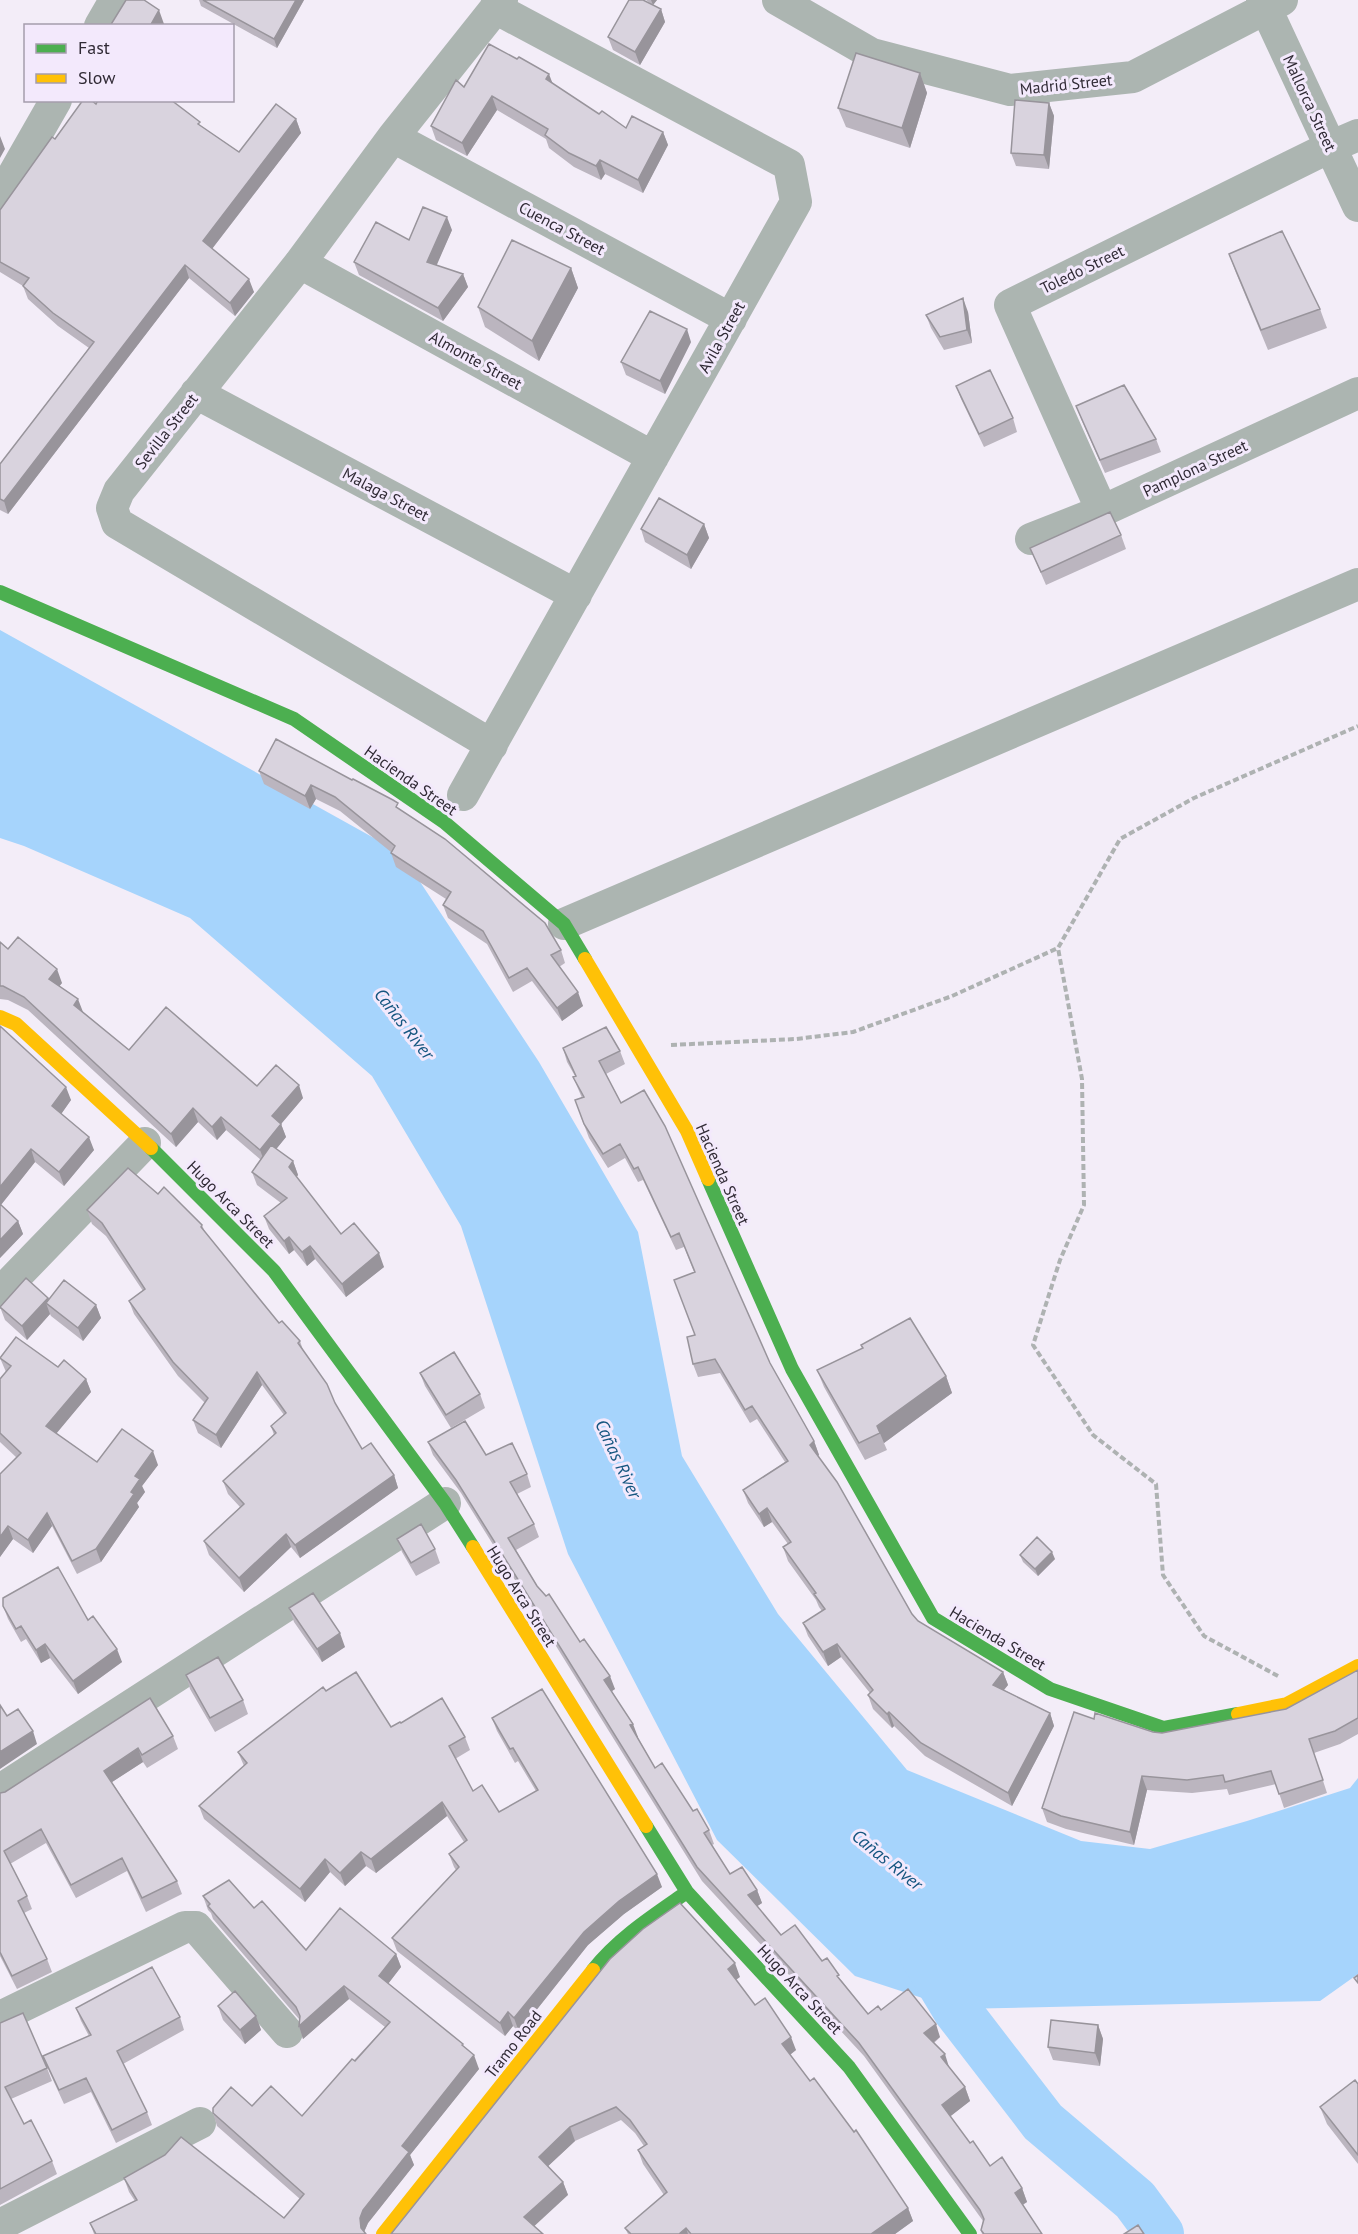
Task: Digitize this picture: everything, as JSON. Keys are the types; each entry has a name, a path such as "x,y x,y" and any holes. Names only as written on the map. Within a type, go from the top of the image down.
{"street":[{"path":"101,24 115,0"},
{"name":"Madrid Street","path":"778,0 872,54 1010,90 1133,77 1270,3"},
{"name":"Mallorca Street","path":"1270,3 1330,147 1358,206"},
{"name":"Sevilla Street","path":"492,745 117,524 112,508 119,491 300,263 393,137 499,4"},
{"name":"Avila Street","path":"463,795 796,202 789,165 499,4"},
{"path":"0,198 55,102"},
{"name":"Toledo Street","path":"1102,511 1010,305 1358,135"},
{"name":"Cuenca Street","path":"393,137 731,319"},
{"name":"Almonte Street","path":"300,263 653,457"},
{"name":"Malaga Street","path":"196,393 576,595"},
{"name":"Pamplona Street","path":"1031,539 1102,511 1358,393"},
{"path":"564,924 1358,584"},
{"name":"Hacienda Street","path":"0,592 294,719 444,822 564,924 687,1131 792,1369 933,1618 1050,1689 1164,1728 1287,1704 1358,1666"},
{"name":"Hugo Arca Street","path":"0,1017 16,1024 146,1143 274,1271 445,1503 687,1892 849,2067 970,2234"},
{"path":"0,1293 146,1143"},
{"path":"0,1790 445,1503"},
{"name":"Tramo Road","path":"383,2234 602,1959 636,1928 687,1892"},
{"path":"0,2017 185,1927 196,1928 287,2032"},
{"path":"9,2226 200,2124"}],"path":[{"path":"636,1044 698,1045 796,1039 853,1032 952,996 1058,948 1120,838 1194,798 1358,726"},
{"path":"1058,948 1082,1079 1084,1205 1060,1260 1033,1345 1093,1435 1156,1484 1163,1575 1204,1636 1309,1692"}],"water":[{"name":"Cañas River","path":"0,630 401,853 539,1062 638,1232 682,1456 778,1614 907,1770 1081,1841 1150,1849 1350,1788 1358,1778 1358,1974 1320,2001 956,2009 855,1976 717,1840 568,1554 461,1226 372,1076 190,918 24,846 0,838"}],"building":[{"path":"126,0 144,0 159,10 151,24 111,24"},
{"path":"203,0 296,0 274,39"},
{"path":"629,0 643,0 661,9 635,52 608,37"},
{"path":"489,44 549,74 546,79 599,114 602,111 626,128 632,116 663,132 638,180 600,160 596,166 569,153 545,135 548,129 492,96 462,143 431,126 456,80 464,87"},
{"path":"856,53 920,73 902,128 838,108"},
{"path":"1015,100 1049,103 1044,155 1011,153"},
{"path":"82,102 96,104 97,102 174,102 200,122 198,124 239,152 276,104 296,119 203,241 249,279 230,303 185,265 4,501 0,499 0,464 94,342 53,313 23,286 29,278 0,262 0,210 52,137 55,139"},
{"path":"423,207 447,217 427,262 463,274 438,308 354,262 376,222 409,240"},
{"path":"1282,231 1320,309 1261,330 1229,254"},
{"path":"512,240 571,268 532,341 478,307"},
{"path":"963,298 967,330 940,337 926,315"},
{"path":"650,311 687,329 660,381 621,362"},
{"path":"990,370 1013,418 979,434 956,386"},
{"path":"1124,385 1156,439 1100,460 1076,406"},
{"path":"659,498 704,524 687,555 641,529"},
{"path":"1110,512 1121,535 1041,572 1030,548"},
{"path":"276,739 393,800 398,803 396,807 445,839 545,923 561,950 551,955 578,992 557,1008 527,968 509,978 483,931 443,905 451,892 391,853 395,846 335,797 311,785 305,796 259,771"},
{"path":"18,937 57,969 49,979 78,999 74,1005 129,1050 166,1007 257,1086 276,1065 299,1085 272,1116 281,1124 260,1150 221,1117 212,1127 193,1108 171,1134 24,997 0,986 0,942 8,949"},
{"path":"0,1026 66,1087 52,1106 89,1137 59,1172 31,1149 0,1187"},
{"path":"606,1027 620,1051 599,1061 621,1103 644,1090 665,1126 770,1363 814,1441 810,1445 837,1482 912,1614 918,1621 1003,1672 993,1685 1050,1713 1008,1793 921,1743 868,1695 873,1690 837,1644 823,1652 803,1623 825,1609 783,1547 791,1542 767,1508 759,1514 743,1490 788,1461 752,1406 745,1410 715,1359 693,1364 687,1337 695,1335 674,1280 695,1272 679,1233 671,1237 638,1167 634,1169 620,1144 603,1154 584,1124 575,1100 584,1097 573,1077 576,1076 563,1048"},
{"path":"271,1145 293,1161 289,1167 341,1234 354,1223 379,1253 342,1284 310,1246 302,1252 289,1237 284,1241 264,1216 287,1198 252,1172"},
{"path":"128,1168 158,1194 164,1187 202,1225 201,1227 279,1323 282,1321 300,1341 298,1343 327,1384 335,1403 362,1449 371,1443 394,1475 295,1545 286,1534 239,1578 204,1541 244,1504 223,1481 276,1433 271,1426 286,1413 257,1372 216,1435 193,1420 208,1398 173,1362 129,1301 145,1289 102,1223 87,1210"},
{"path":"0,1204 18,1221 0,1240"},
{"path":"26,1278 48,1298 22,1326 0,1307"},
{"path":"64,1280 96,1305 78,1328 46,1303"},
{"path":"910,1318 946,1376 877,1426 880,1433 859,1443 817,1370 863,1348 861,1345"},
{"path":"16,1337 58,1367 64,1360 86,1379 46,1426 97,1462 122,1429 153,1451 135,1476 140,1479 131,1492 134,1494 96,1549 72,1561 47,1513 28,1540 8,1526 0,1537 0,1474 21,1453 0,1433 0,1379 11,1366 0,1358"},
{"path":"454,1352 480,1394 446,1415 420,1373"},
{"path":"465,1421 486,1455 512,1443 527,1474 510,1482 534,1524 508,1538 537,1586 546,1596 549,1594 580,1642 584,1639 610,1676 604,1680 633,1724 630,1725 655,1768 662,1763 693,1811 697,1809 709,1830 704,1833 730,1874 742,1867 757,1890 748,1895 781,1935 795,1925 822,1961 827,1958 839,1975 837,1976 868,2014 878,2006 881,2010 908,1989 936,2024 924,2033 945,2054 941,2057 965,2087 942,2105 970,2143 973,2141 990,2166 1002,2157 1022,2188 1015,2193 1042,2234 984,2234 981,2230 984,2219 980,2210 859,2043 697,1867 456,1480 428,1442"},
{"path":"421,1524 435,1549 411,1563 397,1539"},
{"path":"1037,1537 1052,1552 1035,1569 1020,1555"},
{"path":"58,1567 88,1620 93,1616 117,1649 73,1681 45,1644 36,1650 21,1626 16,1629 3,1606 3,1598"},
{"path":"313,1593 340,1633 317,1649 289,1608"},
{"path":"218,1657 243,1700 210,1718 186,1675"},
{"path":"1358,1670 1358,1718 1335,1731 1309,1739 1323,1780 1279,1794 1271,1771 1225,1782 1223,1775 1187,1780 1142,1776 1130,1832 1061,1816 1042,1808 1074,1712 1094,1719 1095,1713 1162,1733 1286,1709"},
{"path":"356,1672 391,1727 442,1698 465,1737 449,1746 473,1791 482,1785 499,1812 538,1790 492,1718 542,1689 657,1874 619,1901 584,1932 514,2018 508,2012 500,2023 392,1938 459,1867 449,1854 467,1840 442,1802 371,1859 361,1852 340,1873 325,1859 300,1889 199,1806 247,1763 238,1752 323,1687 326,1691"},
{"path":"150,1698 173,1736 142,1755 138,1748 104,1771 177,1881 142,1898 122,1858 71,1885 41,1829 4,1851 27,1896 18,1901 47,1959 12,1976 0,1952 0,1793 5,1792"},
{"path":"0,1705 7,1716 18,1709 33,1731 0,1752"},
{"path":"229,1880 254,1908 262,1901 306,1950 340,1908 396,1954 379,1976 474,2055 402,2146 409,2152 363,2210 360,2218 361,2228 366,2234 96,2234 90,2223 137,2200 124,2178 165,2155 181,2137 284,2218 304,2194 213,2113 213,2108 231,2087 252,2106 271,2086 302,2116 352,2059 355,2061 390,2022 344,1986 299,2026 300,2016 296,2007 208,1906 210,1904 203,1896"},
{"path":"680,1903 735,1963 728,1969 755,2005 765,1998 791,2037 782,2044 810,2081 814,2078 854,2132 856,2130 908,2208 871,2234 691,2234 686,2228 679,2234 631,2234 625,2228 667,2192 638,2150 647,2144 630,2120 616,2107 570,2127 539,2157 563,2182 524,2217 543,2234 391,2234 610,1959 643,1929"},
{"path":"152,1967 180,2017 117,2051 147,2112 112,2130 86,2078 59,2090 43,2056 91,2035 76,2008"},
{"path":"235,1991 256,2016 240,2030 218,2006"},
{"path":"23,2013 47,2068 5,2087 24,2124 31,2120 52,2161 0,2189 0,2023"},
{"path":"1051,2020 1098,2025 1095,2053 1048,2047"},
{"path":"1355,2080 1358,2084 1358,2155 1320,2107"},
{"path":"1138,2225 1144,2234 1124,2234"}],"waterway":[{"path":"923,1954 956,2009 1043,2122 1135,2200 1160,2234"}],"traffic: fast":[{"path":"0,592 294,719 444,822 564,924 585,959"},
{"path":"151,1148 274,1271 445,1503 473,1547"},
{"path":"708,1179 792,1369 933,1618 1050,1689 1164,1728 1238,1714"},
{"path":"646,1826 687,1892 849,2067 970,2234"},
{"path":"593,1970 625,1937 687,1892"}],"traffic: slow":[{"path":"585,959 687,1131 708,1179"},
{"path":"0,1017 16,1024 151,1148"},
{"path":"473,1547 646,1826"},
{"path":"1238,1714 1287,1704 1358,1666"},
{"path":"383,2234 593,1970"}]}
